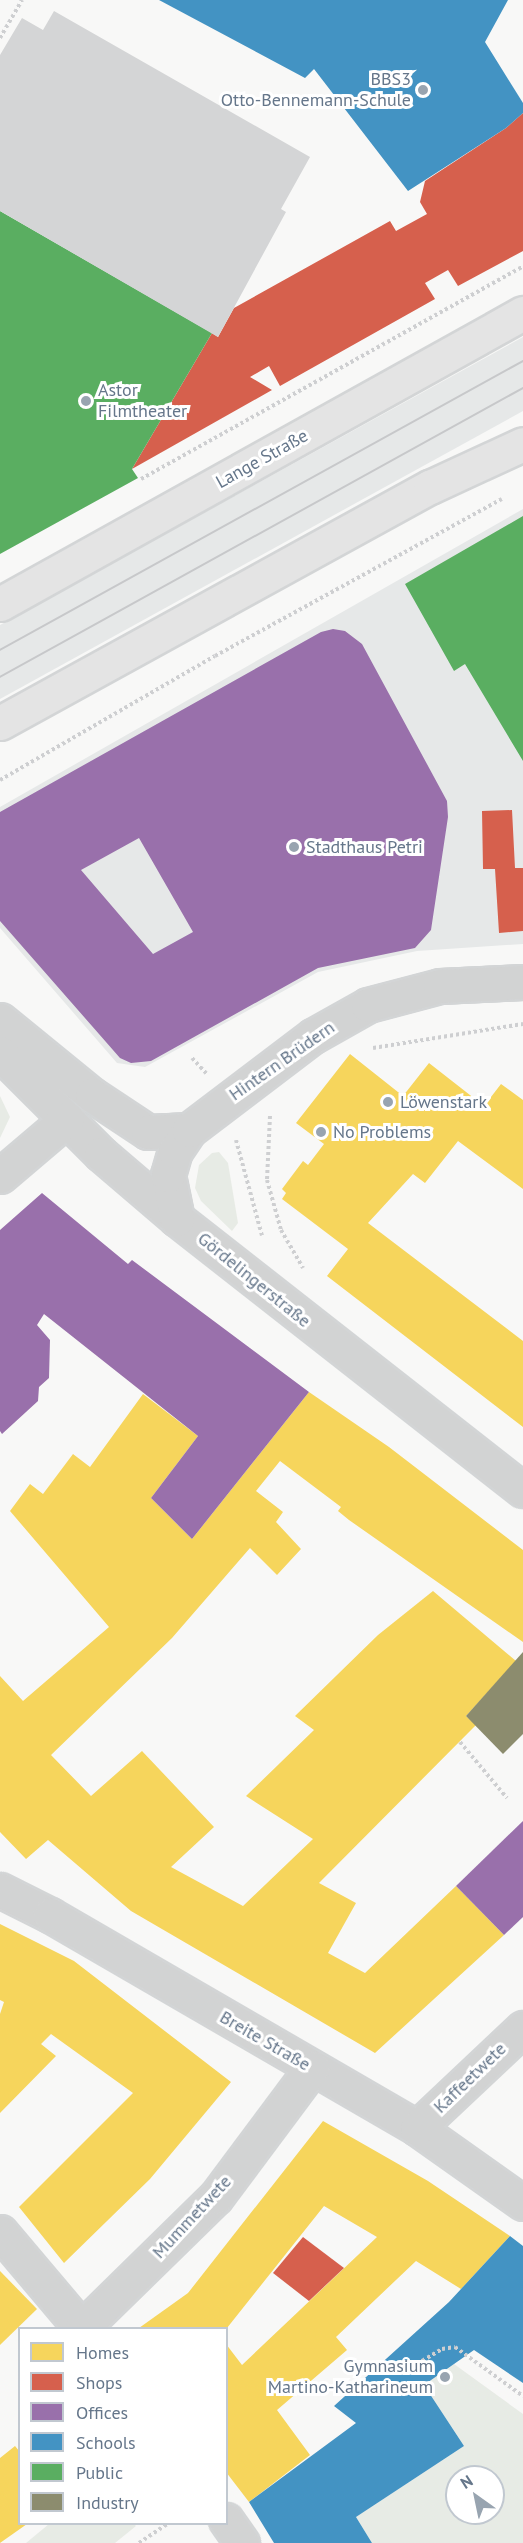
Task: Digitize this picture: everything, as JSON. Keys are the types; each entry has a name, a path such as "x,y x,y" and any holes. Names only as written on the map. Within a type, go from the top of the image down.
{"main road":[{"name":"Lange Straße","path":"0,604 523,313"},
{"path":"0,723 430,487 523,444"}],"street":[{"name":"Hintern Brüdern","path":"177,1219 168,1175 175,1151 189,1130 303,1042 368,1005 440,986 523,982"},
{"path":"0,1020 92,1095 147,1132 189,1130"},
{"name":"Gördelingerstraße","path":"0,1053 101,1154 177,1219 523,1490"},
{"path":"0,1176 67,1119"},
{"name":"Breite Straße","path":"0,1890 50,1915 417,2128 523,2203"},
{"name":"Kaffeetwete","path":"417,2128 523,2028"},
{"name":"Mummetwete","path":"83,2327 216,2197 312,2068"},
{"path":"0,2232 81,2327"},
{"path":"228,2523 242,2543"}],"path":[{"path":"0,38 22,0"},
{"path":"135,483 523,266"},
{"path":"0,780 215,656 513,493"},
{"path":"368,1049 523,1024"},
{"path":"277,1109 269,1117 267,1180 281,1230 303,1268 312,1275"},
{"path":"215,1110 231,1129 242,1152 263,1241"},
{"path":"460,1742 507,1798"},
{"path":"412,2367 442,2349 455,2347 523,2396"},
{"path":"139,2543 164,2525"}],"shaded area":[{"path":"523,337 523,411 0,699 0,625"},
{"name":"Stadthaus Petri","path":"523,509 523,944 417,951 318,972 145,1067 117,1063 0,928 0,807"},
{"path":"0,1096 10,1117 0,1138"},
{"path":"219,1152 228,1163 238,1223 232,1231 201,1201 195,1188 199,1165 212,1153"},
{"path":"454,2364 523,2414 523,2543 372,2543 356,2517 464,2446 424,2385"},
{"path":"48,2525 136,2526 115,2543 26,2543"}],"building: Homes":[{"path":"350,1054 403,1096 429,1063 484,1106 501,1084 523,1100 523,1189 458,1141 425,1183 413,1174 368,1223 523,1341 523,1427 327,1276 348,1249 282,1199 286,1193 282,1189 303,1161 308,1165 324,1144 296,1123"},
{"path":"309,1392 389,1447 523,1550 523,1642 349,1520 338,1511 341,1507 280,1461 256,1491 283,1512 276,1522 301,1549 277,1575 250,1548 172,1638 51,1755 91,1796 142,1751 214,1827 171,1867 243,1906 313,1839 246,1796 314,1730 295,1716 378,1635 433,1591 516,1661 466,1716 476,1725 319,1883 356,1903 328,1953 365,1973 456,1886 504,1935 375,2053 131,1911 48,1840 26,1859 0,1832 0,1676 23,1701 109,1627 10,1511 30,1484 43,1494 73,1454 90,1467 143,1394 198,1436 151,1498 192,1539"},
{"path":"0,1924 74,1961 231,2082 150,2179 64,2263 19,2207 133,2093 51,2034 41,2044 56,2056 0,2113 0,2014 4,2002 0,2000"},
{"path":"323,2121 428,2181 510,2236 461,2289 416,2261 336,2337 347,2350 277,2410 310,2455 249,2502 228,2475 228,2347 242,2365 377,2237 324,2206 228,2327 140,2327 188,2293"},
{"path":"0,2271 37,2309 0,2345"},
{"path":"15,2446 18,2450 18,2525 26,2525 0,2543 0,2458"}],"building: Shops":[{"path":"523,113 523,251 458,286 448,270 425,283 435,299 280,386 269,366 250,377 272,390 132,469 212,333 218,337 234,308 390,221 396,231 427,214 420,202 425,181 506,128"},
{"path":"512,810 515,868 523,868 523,931 499,933 495,869 483,869 482,811"},
{"path":"303,2237 344,2268 309,2301 273,2273"}],"building: Offices":[{"name":"Stadthaus Petri","path":"333,629 345,631 362,644 447,801 448,817 431,930 415,948 318,968 151,1061 131,1063 120,1058 0,921 0,812 321,632","holes":["139,838 193,932 153,954 81,870"]},
{"path":"42,1193 128,1264 132,1260 309,1392 192,1539 151,1498 198,1436 44,1314 37,1325 50,1340 49,1378 39,1387 38,1401 2,1434 0,1431 0,1230"},
{"path":"523,1821 523,1917 504,1935 456,1886"}],"building: Schools":[{"name":"BBS3 Otto-Bennemann-Schule","path":"159,0 508,0 485,42 523,103 523,113 506,128 408,191 314,69 305,78"},
{"name":"Gymnasium Martino-Katharineum","path":"510,2236 523,2246 523,2383 474,2350 424,2385 464,2446 356,2517 372,2543 274,2543 249,2502 356,2423 334,2406 449,2302"}],"building: Public":[{"name":"Astor Filmtheater","path":"0,211 212,333 132,469 138,478 0,554"},
{"path":"523,516 523,761 465,664 454,671 405,584"}],"building: Industry":[{"path":"523,1652 523,1734 503,1754 466,1716"}],"building: Other":[{"path":"54,11 310,157 281,209 286,212 218,337 0,211 0,55 22,18 43,30"}],"tram line":[{"path":"0,650 523,361"},
{"path":"0,677 523,388"}],"place":[{"name":"BBS3 Otto-Bennemann-Schule","path":"423,90"},
{"name":"Astor Filmtheater","path":"86,401"},
{"name":"Stadthaus Petri","path":"294,847"},
{"name":"Löwenstark","path":"388,1102"},
{"name":"No Problems","path":"321,1132"},
{"name":"Gymnasium Martino-Katharineum","path":"445,2377"}]}
